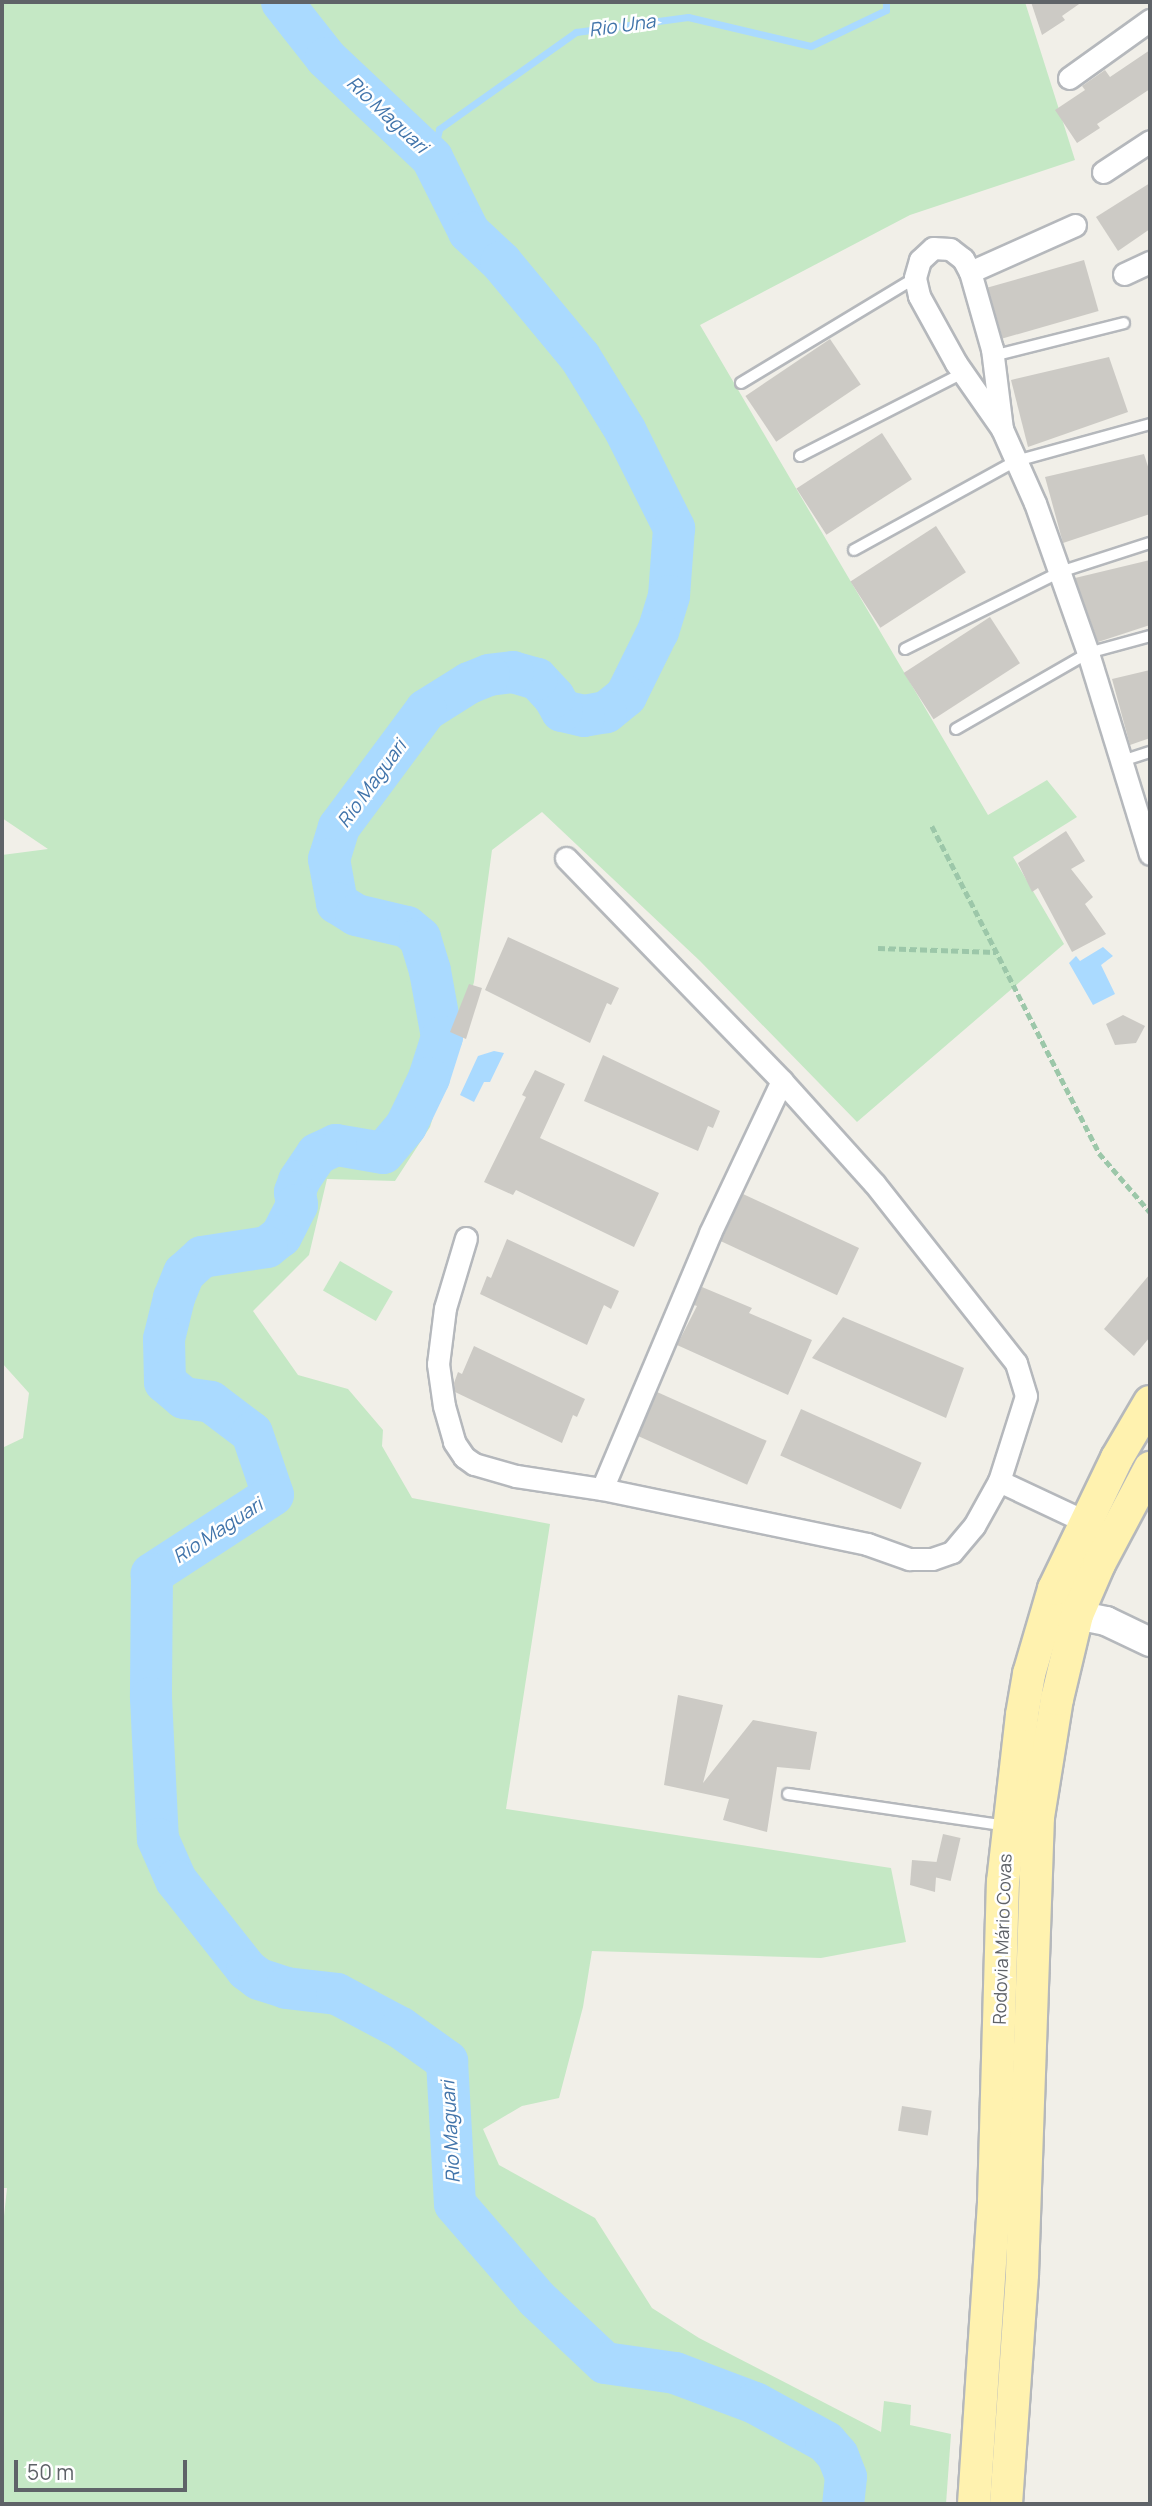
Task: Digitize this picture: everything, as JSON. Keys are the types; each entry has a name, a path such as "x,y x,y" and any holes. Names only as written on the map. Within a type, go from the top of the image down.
{"main road":[{"name":"Rodovia Mário Covas","path":"1006,2504 1022,2274 1038,1817 1057,1699 1062,1612 1086,1522 1150,1402"},
{"name":"Rodovia Mário Covas","path":"974,2504 988,2332 1007,1826 1029,1674 1062,1612 1099,1564 1150,1468"},
{"path":"1062,1612 1105,1622 1150,1642"}],"street":[{"path":"1069,78 1150,20"},
{"path":"1103,172 1150,141"},
{"path":"970,272 1075,225"},
{"path":"1002,429 993,356 970,272 963,259 950,249 933,248 920,260 915,278 919,296 963,373 1002,429 1016,461 1060,572 1150,854"},
{"path":"1124,274 1150,262"},
{"path":"466,1238 445,1308 438,1364 444,1406 454,1442 464,1457 474,1464 516,1476 601,1489 867,1544 909,1559 932,1559 952,1552 964,1541 999,1481 1026,1396 1016,1363 874,1183 782,1081 566,858"},
{"path":"601,1489 710,1233 782,1081"},
{"path":"999,1481 1086,1522"}],"lane":[{"path":"741,383 915,278"},
{"path":"993,356 1124,323"},
{"path":"800,456 963,373"},
{"path":"854,550 1016,461 1150,424"},
{"path":"905,649 1060,572 1150,542"},
{"path":"956,729 1087,653 1150,636"},
{"path":"1122,761 1150,752"},
{"path":"788,1794 1007,1826"}],"path":[{"path":"932,826 1099,1153 1150,1212"},
{"path":"878,947 996,952"}],"green space":[{"path":"2,2 1025,2 1075,160 910,215 700,325 988,815 1047,780 1077,817 1013,857 1064,944 857,1122 700,961 542,812 492,850 474,982 430,1127 395,1181 327,1179 309,1255 253,1311 298,1375 348,1389 383,1430 382,1446 412,1498 550,1524 506,1809 891,1868 906,1942 821,1958 592,1951 583,2007 559,2098 522,2106 483,2129 499,2165 595,2218 652,2308 699,2338 881,2432 884,2401 911,2405 910,2425 951,2434 946,2504 2,2504 2,2235 7,2188 2,2188 2,1448 23,1438 29,1393 2,1363 2,855 48,849 2,818"},
{"path":"340,1261 393,1292 376,1321 323,1290"}],"water":[{"path":"1103,947 1113,956 1101,965 1115,994 1093,1005 1069,963 1076,956 1080,961"},
{"path":"494,1051 504,1053 490,1082 484,1082 474,1102 460,1095 478,1056"}],"building":[{"path":"1031,2 1082,2 1062,16 1065,20 1042,35"},
{"path":"1150,50 1150,89 1097,124 1100,128 1077,143 1055,110 1085,90 1082,86 1105,70 1110,77"},
{"path":"1150,183 1150,229 1118,251 1096,217"},
{"path":"1084,260 1099,311 1002,339 988,288"},
{"path":"830,339 861,385 776,442 745,396"},
{"path":"1109,357 1128,412 1028,447 1011,380"},
{"path":"882,433 912,479 826,535 796,489"},
{"path":"1144,454 1150,473 1150,514 1063,543 1045,477"},
{"path":"936,526 966,572 880,628 850,582"},
{"path":"1150,560 1150,625 1098,642 1075,578"},
{"path":"990,617 1020,663 934,719 904,673"},
{"path":"1150,670 1150,738 1130,745 1112,679"},
{"path":"1066,831 1085,861 1071,869 1093,897 1085,904 1106,934 1072,952 1038,888 1032,892 1018,863"},
{"path":"508,937 619,988 611,1005 607,1003 590,1043 485,990"},
{"path":"469,984 482,988 466,1039 450,1032"},
{"path":"1123,1015 1145,1026 1136,1043 1115,1045 1106,1024"},
{"path":"603,1055 720,1111 713,1128 708,1126 698,1151 584,1101"},
{"path":"535,1070 565,1084 540,1138 659,1193 634,1247 516,1190 513,1195 484,1182 526,1097 522,1095"},
{"path":"743,1194 859,1248 837,1295 721,1241"},
{"path":"507,1239 619,1291 611,1309 604,1305 587,1345 480,1294 487,1276 491,1278"},
{"path":"1150,1274 1150,1337 1134,1356 1104,1329"},
{"path":"702,1287 752,1308 749,1313 812,1340 788,1395 677,1345 697,1306 694,1305"},
{"path":"843,1317 964,1368 946,1418 812,1358"},
{"path":"474,1346 585,1399 577,1417 573,1415 562,1443 455,1392 454,1383 458,1372 462,1374"},
{"path":"657,1392 767,1441 747,1485 637,1436"},
{"path":"801,1409 922,1463 901,1509 780,1456"},
{"path":"678,1695 723,1705 703,1783 753,1720 817,1732 810,1770 777,1767 767,1832 723,1820 729,1799 664,1785"},
{"path":"943,1834 961,1838 951,1881 933,1877"},
{"path":"912,1860 937,1862 935,1892 910,1885"},
{"path":"902,2106 932,2111 928,2135 898,2131"}],"waterway":[{"name":"Rio Maguari","path":"282,2 326,58 432,158 469,232 501,262 580,357 625,430 674,528 669,596 658,631 626,696 606,712 584,716 562,711 554,697 537,679 513,672 489,675 469,683 426,710 339,827 329,859 337,903 356,915 407,927 420,938 430,971 442,1037 429,1078 406,1126 383,1153 336,1145 317,1154 299,1181 295,1192 297,1205 281,1236 267,1247 202,1257 184,1273 174,1298 164,1339 165,1382 184,1398 211,1402 252,1433 273,1495 152,1574 151,1698 158,1839 176,1880 247,1970 259,1979 286,1988 337,1994 401,2028 447,2061 455,2204 537,2299 605,2363 675,2373 755,2403 826,2442 838,2456 846,2477 843,2504"},
{"name":"Rio Una","path":"432,158 439,129 576,32 688,17 811,46 886,10 886,2"}]}
